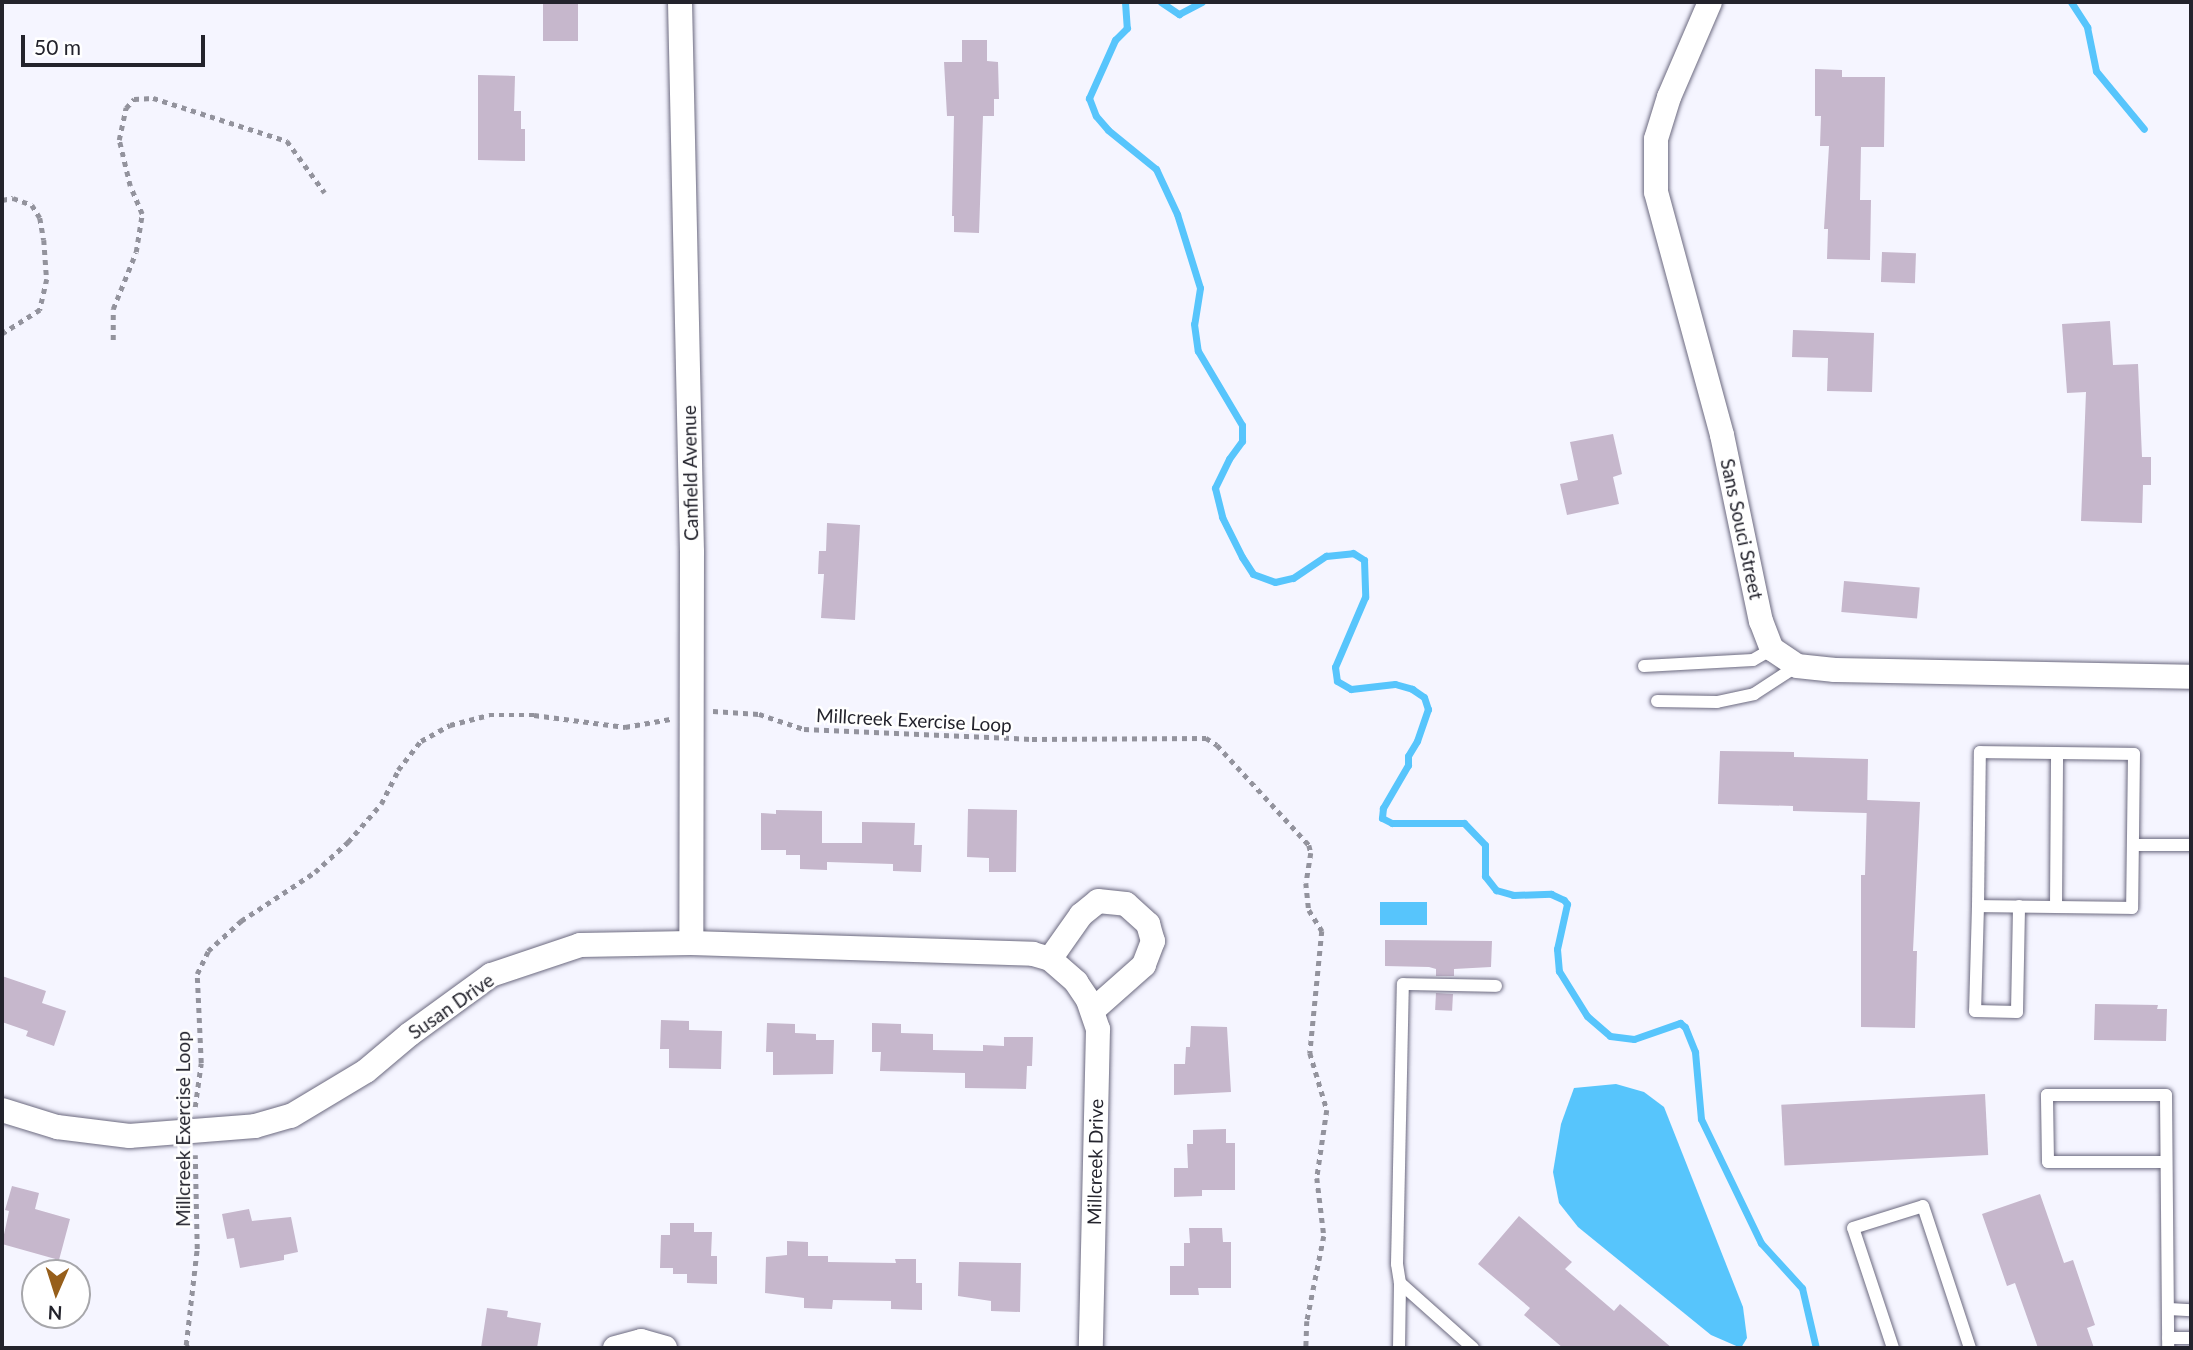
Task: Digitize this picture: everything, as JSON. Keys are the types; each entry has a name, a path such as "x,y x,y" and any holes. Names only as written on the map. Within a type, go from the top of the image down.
{"street":[{"name":"Canfield Avenue","path":"680,2 691,539 691,943"},
{"name":"Sans Souci Street","path":"1710,2 1674,85 1656,139 1656,192 1722,435 1761,621 1772,649"},
{"path":"1772,649 1797,666 1835,670 2191,677"},
{"path":"1050,959 1081,915 1098,901 1126,904 1148,924 1153,941 1144,965 1092,1012"},
{"name":"Susan Drive","path":"2,1110 57,1127 109,1135 195,1133 255,1126 291,1116 366,1071 491,975 580,945 691,943 1033,954 1050,959"},
{"name":"Millcreek Drive","path":"1050,959 1076,982 1098,1029 1091,1348"},
{"path":"615,1348 641,1340 665,1348"}],"lane":[{"path":"1644,666 1753,660 1772,649"},
{"path":"1657,701 1717,702 1754,694 1797,666"},
{"path":"1978,906 2020,906 2132,908 2134,754 1980,752 1975,1011 2017,1012 2020,906"},
{"path":"2056,907 2057,753"},
{"path":"2133,845 2191,845"},
{"path":"1399,1348 1400,1283 1397,1264 1403,984 1496,986"},
{"path":"2166,1162 2048,1162 2047,1095 2166,1095 2168,1343 2191,1338"},
{"path":"1893,1348 1853,1228 1923,1206 1970,1348"},
{"path":"1400,1283 1473,1348"},
{"path":"2169,1309 2191,1310"}],"path":[{"path":"113,340 113,309 136,252 142,214 130,186 119,140 126,108 134,99 153,98 287,141 325,192"},
{"path":"2,200 13,198 32,205 36,211 44,240 47,279 40,310 2,334"},
{"name":"Millcreek Exercise Loop","path":"188,1348 186,1345 197,1249 195,1133 201,1063 197,974 208,951 241,921 315,872 348,842 381,804 398,770 421,741 450,725 489,715 534,715 625,727 649,725 712,711 759,715 804,729 1032,739 1206,738 1217,745 1310,845 1306,883 1309,910 1322,931 1310,1053 1327,1110 1317,1178 1324,1236 1307,1321 1306,1348"}],"water":[{"path":"1380,902 1427,902 1427,925 1380,925"},
{"path":"1616,1084 1644,1092 1664,1107 1743,1307 1747,1338 1741,1348 1711,1335 1578,1227 1559,1203 1553,1172 1561,1124 1574,1088"}],"building":[{"path":"543,2 578,2 578,41 543,41"},
{"path":"962,40 987,40 987,61 998,62 999,99 994,99 994,116 983,116 979,233 954,232 952,216 954,116 947,116 944,62 962,62"},
{"path":"1815,69 1842,70 1842,77 1885,77 1884,147 1861,147 1860,200 1871,200 1870,260 1827,259 1828,229 1824,229 1829,146 1820,146 1821,116 1815,116"},
{"path":"478,75 515,76 514,111 521,111 521,129 525,129 525,161 478,160"},
{"path":"1882,252 1916,253 1915,283 1881,282"},
{"path":"2110,321 2113,365 2138,364 2142,457 2151,457 2151,485 2143,485 2142,523 2081,521 2086,392 2067,393 2062,324"},
{"path":"1793,330 1874,333 1872,392 1827,391 1828,358 1792,357"},
{"path":"1613,434 1622,474 1613,477 1619,504 1567,515 1560,484 1578,480 1570,442"},
{"path":"827,523 860,525 855,620 821,618 824,574 818,574 819,551 826,551"},
{"path":"1844,581 1920,588 1917,619 1841,612"},
{"path":"1720,751 1794,752 1794,757 1868,759 1867,813 1793,811 1793,806 1718,804"},
{"path":"1867,800 1920,802 1913,951 1917,951 1915,1028 1861,1027 1861,875 1865,875"},
{"path":"968,809 1017,810 1016,872 989,872 989,858 967,857"},
{"path":"776,810 822,811 822,843 862,843 862,822 915,823 914,845 922,845 921,872 893,871 893,864 827,862 827,870 800,869 800,855 786,855 786,850 761,850 761,813 776,814"},
{"path":"1385,940 1492,941 1491,967 1454,969 1454,976 1436,976 1436,969 1429,967 1385,966"},
{"path":"2,976 46,991 42,1003 66,1011 54,1046 26,1036 28,1031 2,1022"},
{"path":"1436,993 1453,994 1452,1011 1435,1010"},
{"path":"2095,1004 2158,1005 2157,1009 2167,1009 2166,1041 2094,1040"},
{"path":"661,1020 689,1021 689,1030 722,1031 721,1069 669,1068 669,1049 660,1049"},
{"path":"767,1023 795,1024 795,1033 816,1034 816,1040 834,1040 833,1074 773,1075 773,1052 766,1052"},
{"path":"872,1023 901,1024 901,1033 933,1034 933,1050 983,1051 983,1045 1004,1046 1004,1037 1033,1037 1032,1066 1027,1066 1026,1089 965,1088 965,1073 880,1071 881,1052 872,1052"},
{"path":"1191,1026 1227,1027 1231,1092 1174,1095 1174,1064 1185,1064 1186,1047 1190,1047"},
{"path":"1985,1094 1988,1155 1784,1166 1781,1105"},
{"path":"1226,1129 1226,1143 1235,1143 1235,1190 1202,1190 1202,1196 1174,1197 1174,1168 1188,1168 1187,1144 1193,1144 1193,1130"},
{"path":"12,1186 39,1193 35,1209 70,1219 59,1259 2,1244 9,1211 5,1210"},
{"path":"2040,1194 2064,1263 2073,1260 2095,1325 2087,1328 2094,1348 2038,1348 2015,1283 2007,1286 1982,1214"},
{"path":"249,1209 252,1221 291,1217 298,1252 284,1255 284,1260 240,1268 234,1238 227,1239 222,1214"},
{"path":"1519,1216 1572,1262 1565,1269 1614,1311 1620,1304 1672,1348 1563,1348 1524,1315 1530,1308 1478,1264"},
{"path":"670,1223 694,1223 694,1232 712,1232 711,1256 717,1256 717,1284 687,1283 687,1274 673,1274 673,1268 660,1268 661,1235 670,1235"},
{"path":"1189,1228 1222,1228 1223,1242 1231,1242 1231,1288 1198,1288 1199,1295 1170,1295 1170,1266 1184,1266 1184,1243 1190,1243"},
{"path":"787,1241 808,1242 808,1256 828,1256 828,1262 896,1263 895,1259 916,1259 916,1283 922,1283 922,1310 891,1309 891,1301 833,1300 832,1309 804,1308 804,1298 765,1293 766,1257 787,1255"},
{"path":"959,1262 1021,1263 1020,1312 991,1311 991,1301 958,1296"},
{"path":"487,1308 508,1311 507,1317 541,1323 537,1348 481,1348"}],"waterway":[{"path":"1125,2 1127,28 1115,40 1089,98 1096,116 1108,130 1156,169 1177,214 1200,288 1194,324 1198,351 1242,425 1242,441 1229,459 1215,488 1222,517 1242,557 1253,574 1275,582 1293,578 1326,556 1353,553 1364,560 1365,597 1335,667 1337,681 1351,689 1395,684 1412,689 1424,697 1428,709 1417,741 1408,756 1408,765 1383,808 1382,818 1392,823 1464,823 1485,845 1485,876 1496,890 1513,895 1551,894 1564,900 1567,904 1557,949 1559,971 1587,1016 1610,1036 1634,1039 1680,1023 1685,1027 1695,1052 1701,1119 1761,1243 1802,1288 1816,1348"},
{"path":"1161,2 1179,14 1202,2"},
{"path":"2071,2 2087,27 2096,71 2144,129"}]}
